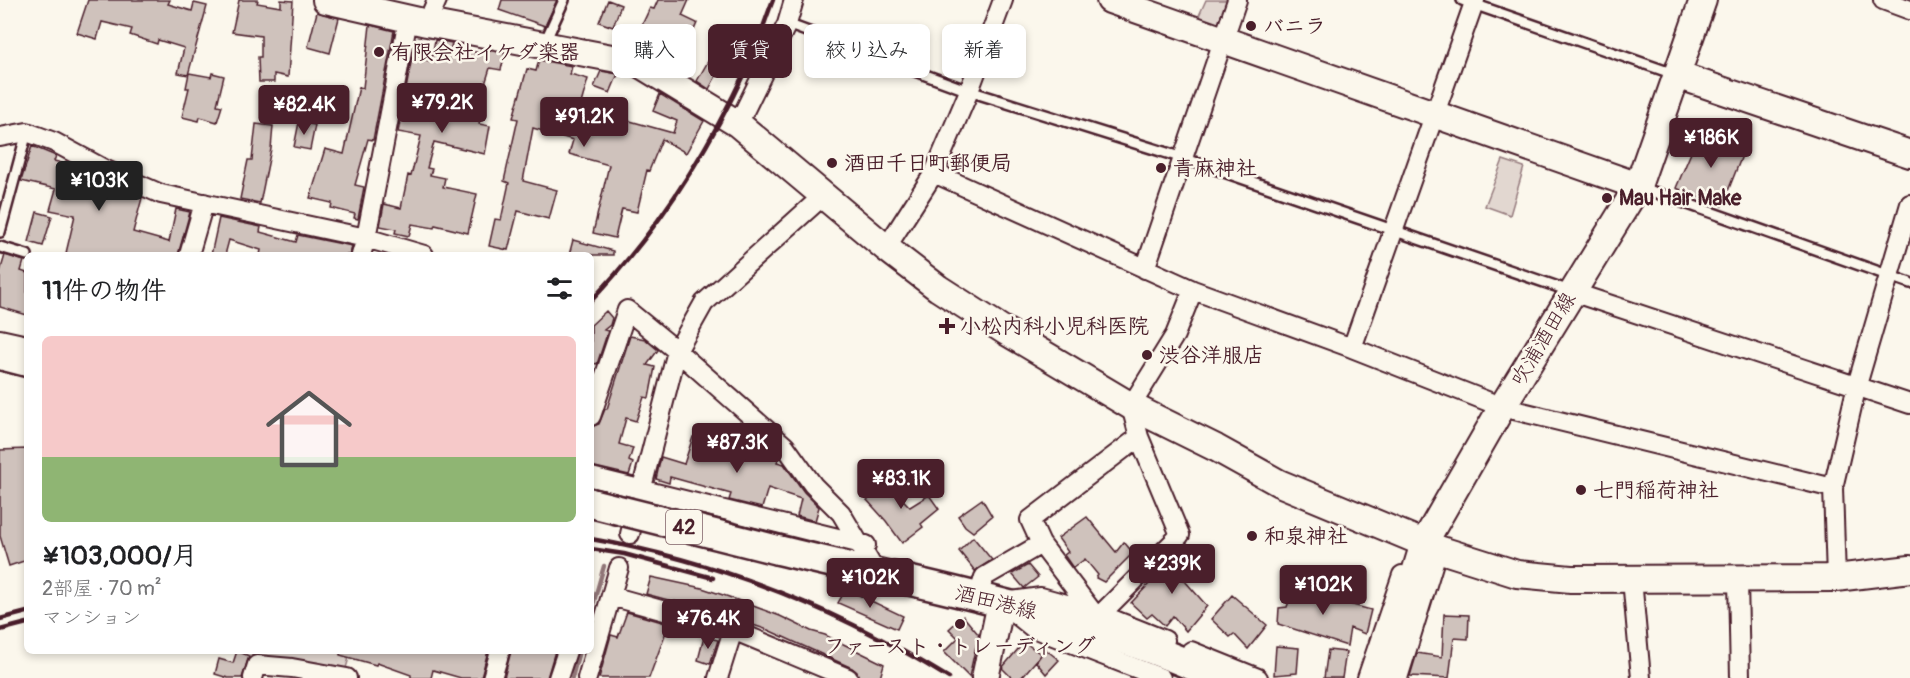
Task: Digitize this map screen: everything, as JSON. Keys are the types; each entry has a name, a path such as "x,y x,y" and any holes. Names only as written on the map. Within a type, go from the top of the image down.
{"main road":[{"path":"0,355 24,361"},
{"name":"酒田港線","path":"594,504 1068,620 1186,662 1220,678"}],"street":[{"path":"326,0 417,22 638,63 738,124 886,248 938,288 976,312 1131,406 1216,448 1279,483 1426,543 1517,574 1570,579 1836,578 1910,569"},
{"path":"364,247 417,22 437,0"},
{"path":"787,24 794,0"},
{"path":"886,248 934,173 969,91 1003,0"},
{"path":"1110,0 1638,186"},
{"path":"1145,270 1237,0"},
{"name":"吹浦酒田線","path":"1390,670 1426,543 1502,407 1638,186 1703,0"},
{"path":"1884,0 1910,10"},
{"path":"1352,348 1435,115 1470,1"},
{"path":"1677,75 1910,154"},
{"path":"738,124 761,78"},
{"path":"0,137 27,132 54,142 104,169 161,194 204,203 364,247 402,252"},
{"path":"934,173 1193,290 1352,348 1502,407 1833,488"},
{"path":"630,534 677,351 704,303 824,195"},
{"path":"190,252 204,203"},
{"path":"1836,578 1833,488 1857,385 1910,204"},
{"path":"1096,612 1180,535 1139,437 1131,406 1175,335 1193,290"},
{"path":"1572,292 1910,404"},
{"path":"594,407 627,310 785,446 813,485 841,513 867,545 878,574"},
{"path":"0,339 24,344"},
{"path":"1096,612 1041,544 1030,520 1139,437"},
{"path":"594,478 867,545"},
{"path":"1367,678 1426,543"},
{"path":"985,678 990,600 984,577 1041,544"},
{"path":"587,678 619,568"},
{"path":"1632,579 1641,678"},
{"path":"1738,580 1740,678"},
{"path":"611,596 733,630 848,678"},
{"path":"990,600 1041,597 1096,612 1258,678"},
{"path":"990,600 1033,628 1161,678"},
{"path":"718,678 733,630"},
{"path":"492,678 499,654"},
{"path":"558,678 566,654"},
{"path":"253,678 257,665 292,668 346,678"}],"lane":[{"path":"543,46 564,0"},
{"path":"1470,1 1677,75"},
{"path":"792,26 969,91 1183,158 1572,292"},
{"path":"0,232 27,132"},
{"path":"1638,186 1910,283"},
{"path":"0,247 24,254"}],"shaded area":[{"path":"1206,0 1229,0 1219,28 1197,20"},
{"path":"1503,160 1524,167 1510,215 1485,206"},
{"path":"252,654 350,654 344,675 252,658"}],"building":[{"path":"88,0 170,0 168,4 192,11 194,3 207,6 188,75 178,73 184,48 158,40 157,44 130,35 132,29 102,22 97,39 77,33"},
{"path":"239,0 258,0 257,3 281,7 281,0 293,1 288,77 274,74 274,82 259,82 258,57 261,57 261,36 232,32"},
{"path":"502,0 557,0 545,26 499,10"},
{"path":"608,0 621,5 612,27 599,22"},
{"path":"658,0 689,0 682,16 697,23 696,25 642,24 650,8 654,9"},
{"path":"317,12 339,18 330,53 308,47"},
{"path":"370,25 394,31 373,140 368,139 355,185 364,187 358,219 354,218 355,214 331,208 332,203 310,198 325,149 344,154 359,87 363,88"},
{"path":"435,40 452,43 451,47 480,53 481,49 505,53 501,70 490,68 486,81 479,124 490,126 485,154 434,142 427,168 432,169 430,175 445,178 443,187 477,194 468,233 435,225 434,228 412,224 409,236 395,233 396,229 380,226 384,204 401,208 408,175 411,176 421,136 398,132 412,57 431,61"},
{"path":"539,60 572,66 570,74 588,79 580,107 673,133 677,121 653,111 660,94 704,121 686,153 662,139 649,171 647,170 637,212 622,209 615,238 593,233 609,165 569,154 573,140 533,128 523,181 557,190 549,219 518,211 508,250 489,246 495,219 501,220 509,183 504,181 518,119 513,118 527,69 536,71"},
{"path":"708,61 708,78 715,78 709,89 697,81"},
{"path":"601,71 612,73 612,78 616,78 610,93 594,87"},
{"path":"189,73 211,77 212,73 224,76 217,105 222,106 217,122 200,117 199,121 182,117 189,88 186,88"},
{"path":"303,87 316,90 311,111 299,108"},
{"path":"299,122 315,125 310,150 294,147"},
{"path":"256,124 273,126 271,149 260,203 240,199 248,160 252,160"},
{"path":"1699,134 1745,148 1722,206 1676,188"},
{"path":"32,146 56,156 54,161 77,167 88,173 86,181 112,189 113,185 142,198 133,232 169,242 176,209 190,212 179,252 66,252 75,215 50,210 56,189 21,181"},
{"path":"37,212 52,216 43,246 29,242"},
{"path":"219,218 261,227 260,232 296,242 298,235 352,246 351,252 261,252 261,250 229,240 226,252 212,252"},
{"path":"573,240 613,251 613,255 594,255 594,252 570,252"},
{"path":"5,255 24,261 21,271 24,272 24,314 0,307 0,272"},
{"path":"606,311 612,318 610,325 604,330 608,331 597,364 594,364 594,322"},
{"path":"630,336 645,339 658,350 647,365 655,367 649,398 644,397 636,421 626,418 619,444 633,448 629,461 633,463 629,475 594,467 594,426 599,424 607,409"},
{"path":"693,437 742,454 747,439 763,444 761,451 779,457 777,462 784,464 804,492 819,507 815,521 797,516 801,499 768,488 762,508 729,500 731,494 670,477 669,483 656,479 661,457 684,464"},
{"path":"24,449 24,561 9,566 0,536 0,450"},
{"path":"882,478 910,507 929,495 939,509 921,524 923,527 902,543 867,500 873,495 870,490"},
{"path":"982,499 992,516 973,532 958,516"},
{"path":"1087,517 1116,552 1124,542 1133,553 1104,582 1096,578 1098,575 1085,559 1073,568 1064,555 1068,552 1058,538"},
{"path":"973,537 992,560 975,571 959,551"},
{"path":"1181,550 1197,567 1184,580 1207,606 1186,631 1173,616 1165,626 1152,614 1147,618 1131,603"},
{"path":"1028,565 1038,577 1024,588 1012,574"},
{"path":"651,577 702,588 729,597 825,635 884,664 880,678 859,678 857,672 852,668 751,623 693,604 646,594"},
{"path":"1294,586 1323,596 1324,591 1339,595 1338,601 1371,610 1365,634 1350,628 1347,646 1278,624 1279,608 1287,607"},
{"path":"846,589 903,616 897,629 838,603"},
{"path":"1232,595 1267,625 1248,649 1234,634 1230,637 1211,619"},
{"path":"627,612 669,624 649,678 599,678 611,635 618,637"},
{"path":"1444,614 1469,615 1468,639 1454,638 1449,678 1410,676 1417,653 1442,657"},
{"path":"963,616 979,635 976,639 969,677 944,652 958,638 949,629"},
{"path":"704,637 718,640 710,664 698,660"},
{"path":"1024,642 1041,654 1045,649 1059,660 1046,674 1036,662 1041,655 1021,678 1012,678 1002,668"},
{"path":"1276,646 1299,648 1297,673 1274,675"},
{"path":"1328,650 1346,652 1342,678 1324,678"},
{"path":"236,654 249,656 242,678 228,678 215,674 219,659 233,663"},
{"path":"487,654 481,678 461,678 433,670 431,678 411,678 411,675 377,663 376,665 340,655"},
{"path":"510,654 554,654 547,678 504,678"}],"waterway":[{"path":"594,601 604,566"},
{"path":"572,678 578,654"}],"railway":[{"path":"594,298 637,248 697,162 750,61 773,0"},
{"path":"594,540 685,560 777,591 865,631 949,678"},
{"path":"594,549 624,554 713,578"},
{"path":"0,619 24,613"},
{"path":"0,630 24,624"}],"place":[{"name":"バニラ","path":"1251,26"},
{"name":"有限会社イケダ楽器","path":"379,52"},
{"name":"酒田千日町郵便局","path":"832,163"},
{"name":"青麻神社","path":"1161,168"},
{"name":"Mau Hair Make","path":"1607,198"},
{"name":"小松内科小児科医院","path":"947,326"},
{"name":"渋谷洋服店","path":"1147,355"},
{"name":"七門稲荷神社","path":"1581,490"},
{"name":"和泉神社","path":"1252,536"},
{"name":"ファースト・トレーディング","path":"960,624"}]}
